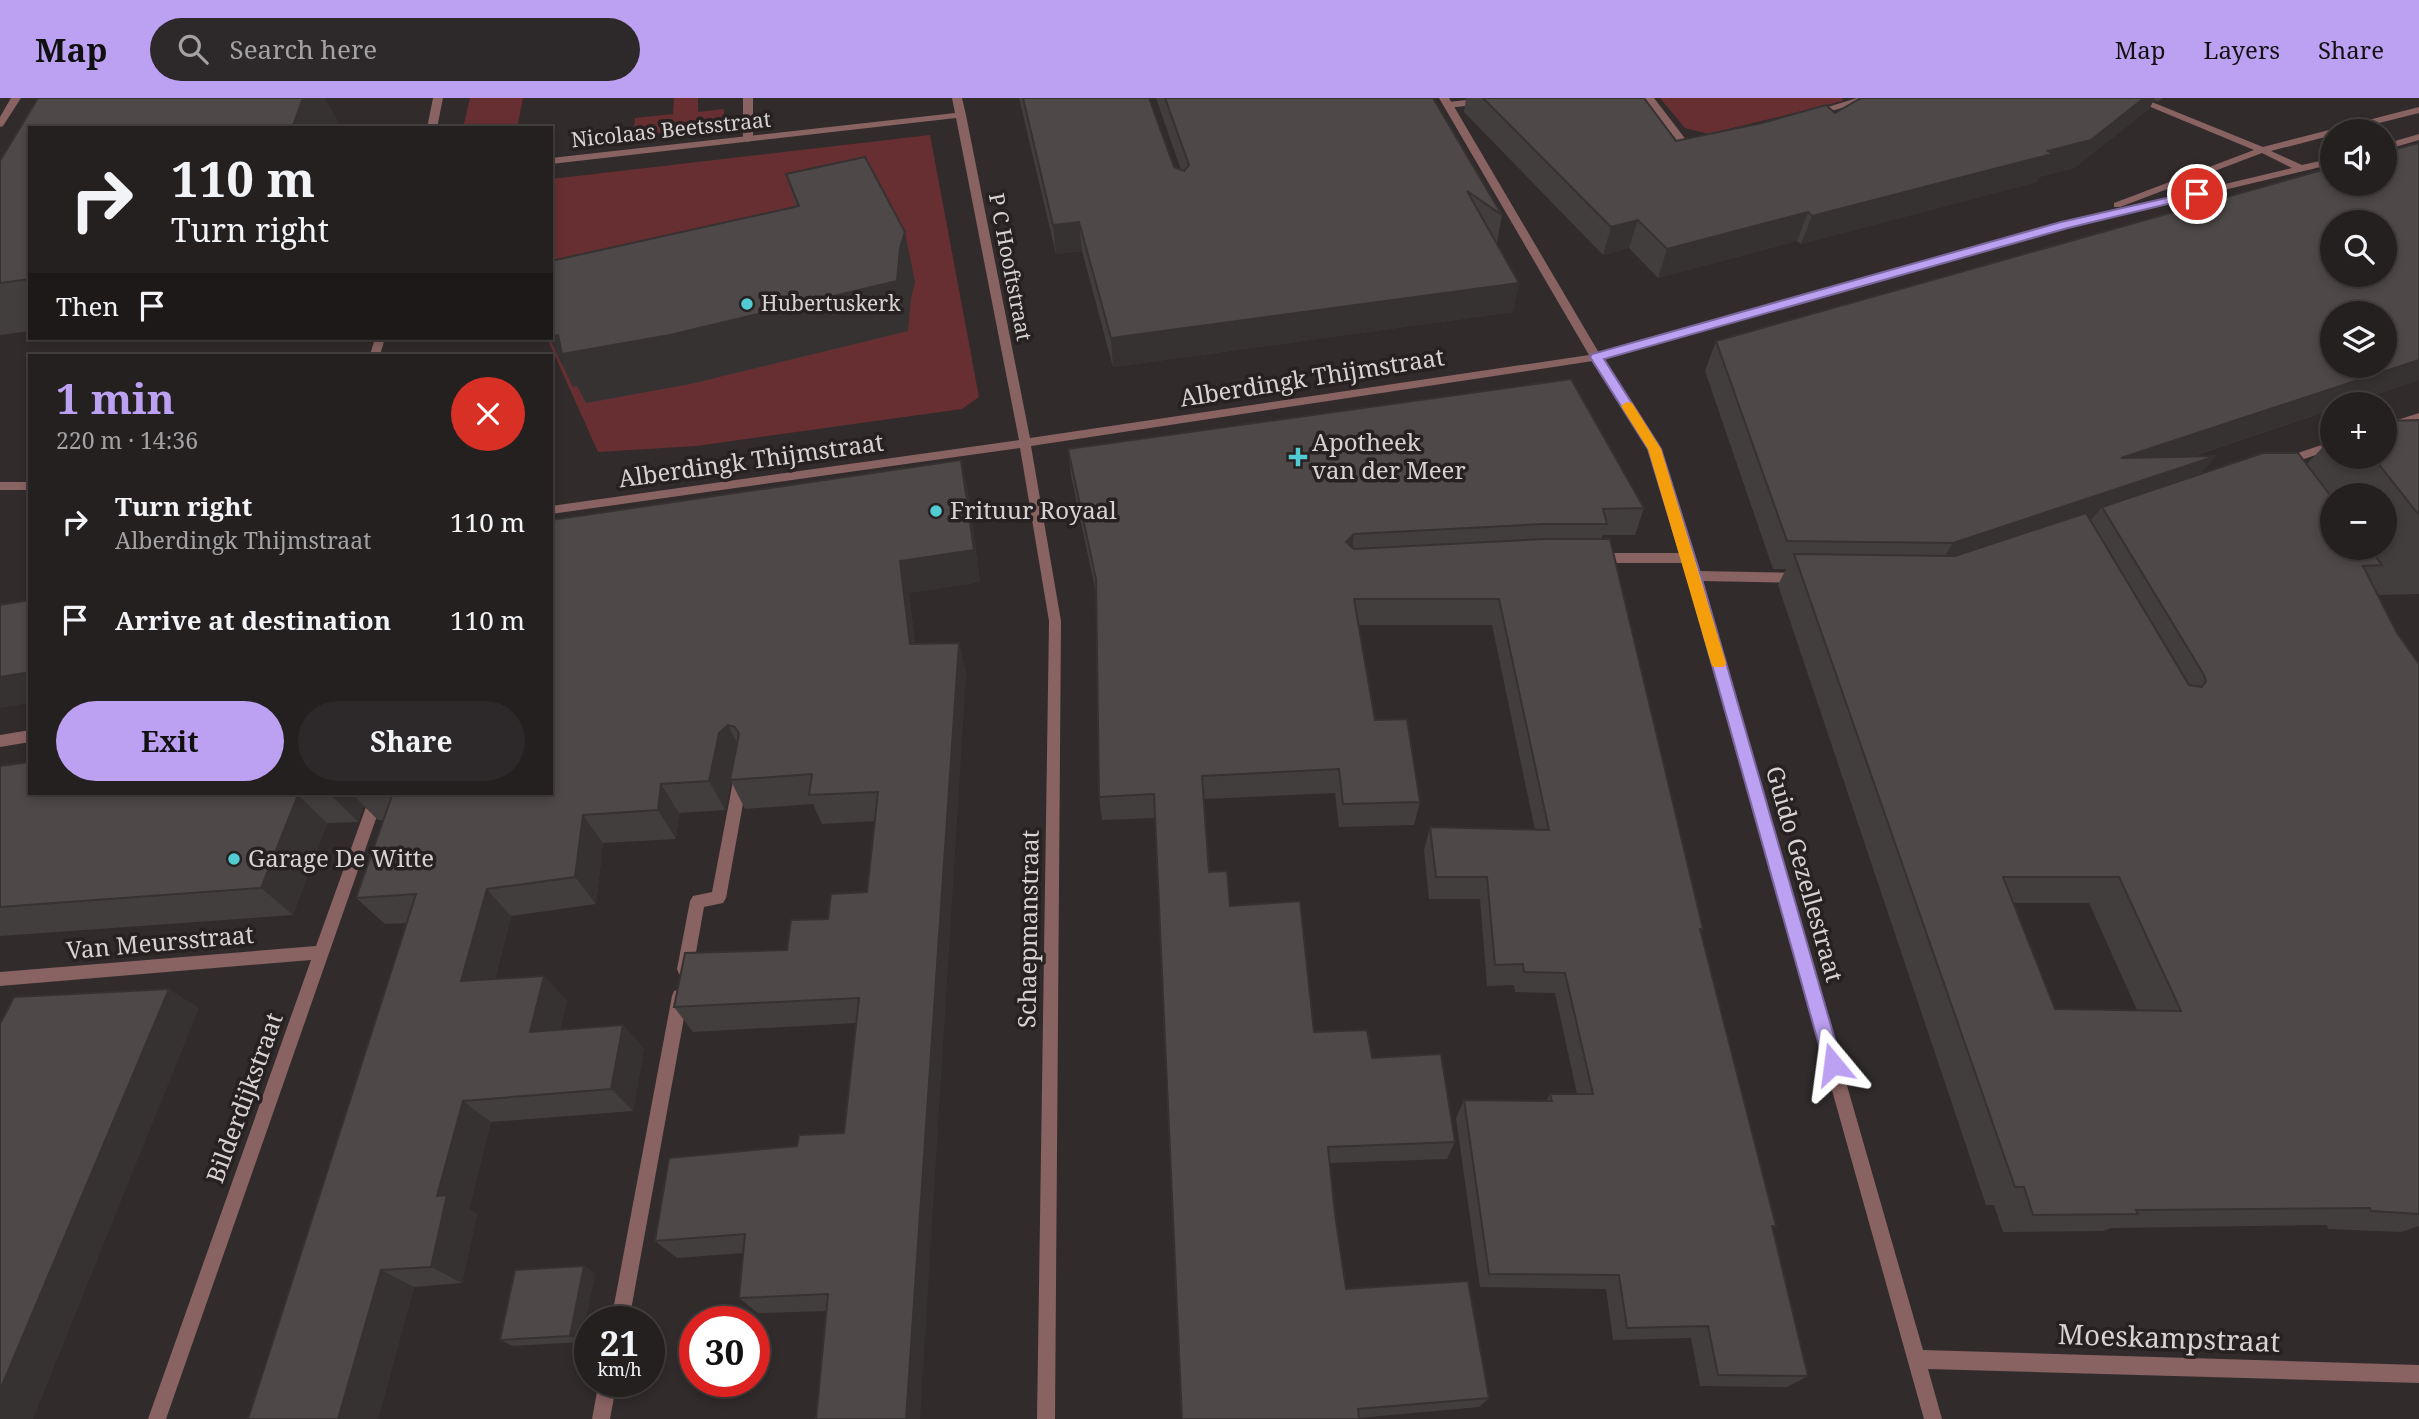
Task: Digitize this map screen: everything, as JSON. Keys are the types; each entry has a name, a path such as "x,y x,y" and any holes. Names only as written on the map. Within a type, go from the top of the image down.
{"street":[{"path":"0,124 16,98"},
{"path":"432,126 438,98"},
{"path":"748,98 748,139"},
{"name":"P C Hooftstraat","path":"957,98 1025,443"},
{"path":"1446,101 1508,98"},
{"path":"1649,98 1685,145 1711,138"},
{"path":"1801,116 1866,100 1861,98"},
{"path":"2134,98 2302,169"},
{"path":"2410,98 2419,109"},
{"name":"Guido Gezellestraat","path":"1446,101 1596,357 1654,449 1694,576 1933,1419"},
{"name":"Alberdingk Thijmstraat","path":"2065,225 2262,150 2419,109"},
{"name":"Nicolaas Beetsstraat","path":"553,162 961,115"},
{"path":"2397,143 2419,137"},
{"name":"Alberdingk Thijmstraat","path":"553,510 1025,443 1596,357 2065,225 2320,164"},
{"path":"2397,424 2419,417"},
{"name":"Schaepmanstraat","path":"1025,443 1055,621 1046,1419"},
{"path":"2267,467 2320,450"},
{"path":"0,486 28,486"},
{"path":"1578,558 1688,558"},
{"path":"1694,576 1815,578"},
{"path":"0,741 28,736"},
{"path":"623,1306 698,901 718,898 744,763"},
{"name":"Bilderdijkstraat","path":"157,1419 377,795"},
{"name":"Van Meursstraat","path":"0,979 323,952"},
{"name":"Moeskampstraat","path":"1917,1359 2419,1374"},
{"path":"601,1419 605,1397"}],"shaded area":[{"path":"470,98 523,98 517,126 463,126"},
{"path":"674,98 698,98 698,112 724,109 724,126 633,136 635,118 673,114"},
{"path":"1660,98 1842,98 1843,101 1708,134 1685,128"},
{"path":"930,135 979,397 962,409 696,446 598,452 548,340 553,340 553,179"}],"building":[{"path":"38,98 303,98 293,126 28,126 28,279 0,283 0,161"},
{"path":"1023,98 1149,98 1174,167 1184,171 1189,165 1165,98 1433,98 1502,215 1467,191 1519,283 1111,338 1079,222 1053,225"},
{"path":"1483,98 1644,98 1676,141 1762,123 1826,105 1835,113 1861,98 2144,98 2091,140 2048,151 2052,154 1812,216 1808,212 1667,249 1638,220 1611,227"},
{"path":"2419,143 2419,360 2397,367 2397,301 2320,301 2320,378 2364,378 2121,458 2216,456 1953,543 1787,541 1716,341 2320,171 2320,196 2397,196 2397,149"},
{"path":"865,157 905,232 900,248 897,281 670,335 562,354 558,335 553,336 553,261 799,206 786,174"},
{"path":"1571,379 1644,508 1603,509 1607,524 1543,524 1354,534 1346,542 1354,549 1544,539 1610,539 1703,929 1700,929 1776,1226 1772,1226 1808,1376 1718,1375 1708,1326 1627,1328 1619,1275 1489,1274 1464,1100 1552,1101 1550,1094 1593,1094 1565,973 1524,972 1523,964 1495,965 1487,877 1436,877 1430,827 1549,830 1499,599 1354,599 1375,720 1407,719 1420,802 1343,804 1339,769 1202,776 1209,872 1227,871 1230,906 1300,901 1314,1032 1367,1030 1372,1058 1441,1054 1455,1142 1328,1147 1335,1214 1346,1289 1468,1281 1489,1398 1358,1409 1359,1419 1182,1419 1154,794 1099,797 1096,579 1068,449"},
{"path":"2419,420 2419,515 2397,487 2397,483 2394,483 2383,469 2397,469 2397,421"},
{"path":"2263,453 2298,453 2321,483 2320,560 2378,560 2382,565 2363,566 2397,633 2419,664 2419,1214 2371,1211 2370,1208 2136,1210 2138,1214 2033,1215 2024,1187 2015,1187 1794,554 1955,556 2086,513 2189,685 2202,687 2206,681 2102,507","holes":["2003,877 2119,877 2181,1011 2055,1009"]},
{"path":"961,460 974,550 900,561 910,644 959,643 906,1419 816,1419 828,1294 739,1298 745,1234 655,1241 669,1158 797,1146 799,1135 844,1133 859,998 674,1007 685,953 787,950 791,920 828,919 831,894 867,892 878,792 809,795 812,774 730,780 739,734 735,727 728,725 719,733 709,781 661,784 658,810 583,815 575,877 487,889 461,981 544,976 530,1032 623,1025 611,1089 463,1101 437,1196 447,1195 431,1267 381,1270 338,1419 248,1419 416,894 356,898 392,795 553,795 553,520"},
{"path":"28,600 28,672 0,677 0,605"},
{"path":"28,762 28,795 298,795 261,888 0,907 0,766"},
{"path":"169,989 0,1390 0,1024 14,997"},
{"path":"584,1266 570,1336 500,1340 515,1270"}],"slow traffic":[{"path":"1627,406 1654,449 1719,663"}],"place":[{"name":"Hubertuskerk","path":"747,304"},
{"name":"Apotheek van der Meer","path":"1298,457"},
{"name":"Frituur Royaal","path":"936,511"},
{"name":"Garage De Witte","path":"234,859"}],"route":[{"path":"1833,1064 1694,576 1654,449 1596,357 2065,225 2197,194"}]}
